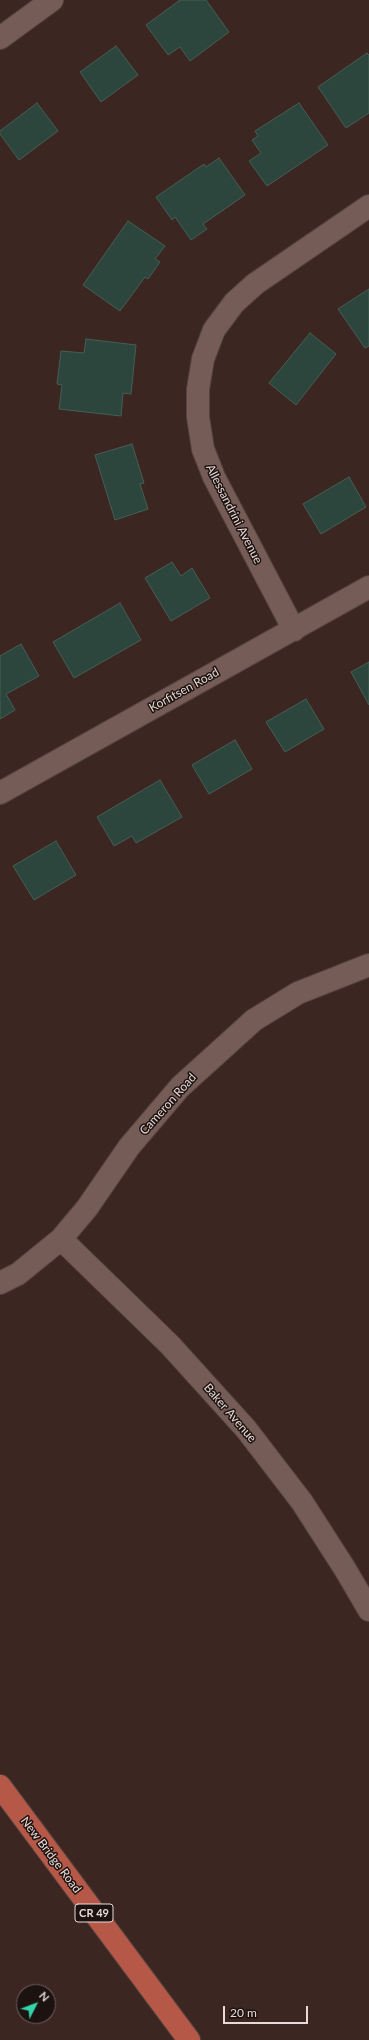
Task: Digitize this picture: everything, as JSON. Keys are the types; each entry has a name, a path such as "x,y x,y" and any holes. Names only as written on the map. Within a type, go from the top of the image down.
{"main road":[{"name":"New Bridge Road","path":"0,1786 189,2040"}],"street":[{"path":"0,38 52,0"},
{"name":"Allessandrini Avenue","path":"294,630 214,477 203,449 198,389 203,359 214,330 234,304 255,284 369,206"},
{"name":"Korfitsen Road","path":"0,793 369,587"},
{"name":"Cameron Road","path":"0,1283 18,1274 61,1239 88,1208 129,1147 180,1087 248,1025 298,993 369,965"},
{"name":"Baker Avenue","path":"61,1239 170,1345 246,1430 302,1502 346,1569 369,1610"}],"building":[{"path":"180,0 206,0 229,32 190,61 180,47 168,55 146,25"},
{"path":"116,46 138,75 101,102 80,72"},
{"path":"367,53 369,55 369,113 346,128 318,87"},
{"path":"37,103 58,131 19,160 0,134 0,131"},
{"path":"299,103 328,145 267,186 249,161 261,153 252,140 258,136 255,131"},
{"path":"219,158 245,195 203,224 207,229 191,240 175,217 172,220 156,197 204,164 206,167"},
{"path":"128,221 165,246 155,259 160,262 148,279 145,277 120,311 83,285"},
{"path":"369,289 369,346 365,348 338,309"},
{"path":"310,333 336,354 296,405 269,383"},
{"path":"86,339 136,345 131,394 123,393 121,416 59,409 62,385 57,384 61,351 84,353"},
{"path":"132,444 144,483 140,484 148,509 115,520 95,455"},
{"path":"349,477 366,507 321,534 303,504"},
{"path":"172,562 181,576 192,568 210,598 171,621 145,578"},
{"path":"120,603 141,640 74,678 53,642"},
{"path":"21,644 39,676 6,694 15,710 0,719 0,656"},
{"path":"369,662 369,705 351,672"},
{"path":"306,699 324,729 285,752 266,722"},
{"path":"235,740 252,769 209,794 192,765"},
{"path":"160,780 182,817 136,843 132,836 114,846 97,817"},
{"path":"56,841 76,875 34,900 13,866"}]}
